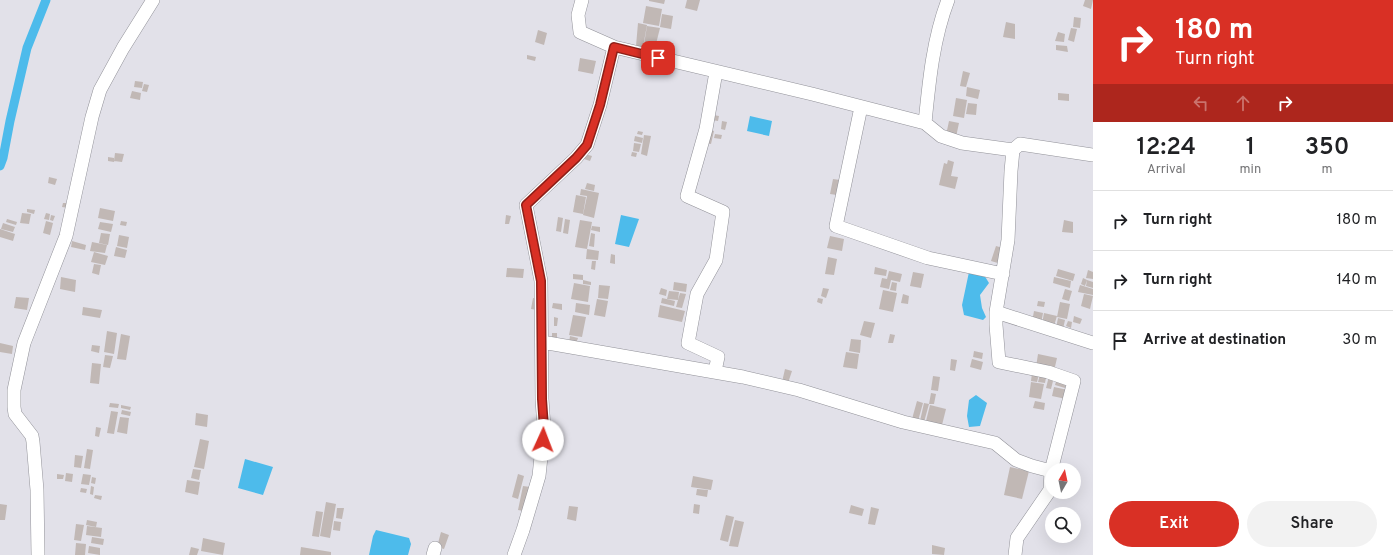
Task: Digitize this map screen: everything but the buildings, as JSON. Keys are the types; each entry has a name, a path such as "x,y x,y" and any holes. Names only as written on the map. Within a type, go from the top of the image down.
{"street":[{"path":"38,555 37,490 33,442 32,436 15,414 14,390 24,343 66,236 92,117 100,90 123,48 153,0"},
{"path":"582,0 578,15 580,32 614,47 925,123 941,136 962,143 1013,150"},
{"path":"925,123 930,79 940,20 948,0"},
{"path":"514,555 539,476 544,428 542,399 541,281 526,205 576,158 587,145 600,105 614,47"},
{"path":"715,372 718,357 688,343 697,294 716,260 723,212 686,196 706,129 716,72"},
{"path":"861,107 836,226 928,258 1004,274"},
{"path":"1054,463 1074,381 1048,372 999,362 996,312 1004,274 1008,240 1013,150 1020,144 1093,155"},
{"path":"996,312 1093,343"},
{"path":"542,342 743,377 799,390 903,422 995,443 1016,460 1045,469"},
{"path":"1015,555 1017,538 1045,497"}],"water":[{"path":"750,116 772,121 769,136 747,131"},
{"path":"621,215 639,219 629,247 615,244"},
{"path":"969,272 984,275 989,283 980,295 982,308 986,317 983,320 964,315 962,305"},
{"path":"976,395 987,403 980,426 969,427 967,416 969,400"},
{"path":"245,459 273,467 263,495 238,488"},
{"path":"376,530 409,538 411,544 408,555 369,555 373,536"}],"waterway":[{"path":"0,166 27,48 46,0"}],"route":[{"path":"543,440 541,281 526,205 576,158 587,145 600,105 614,47 658,58"}]}
